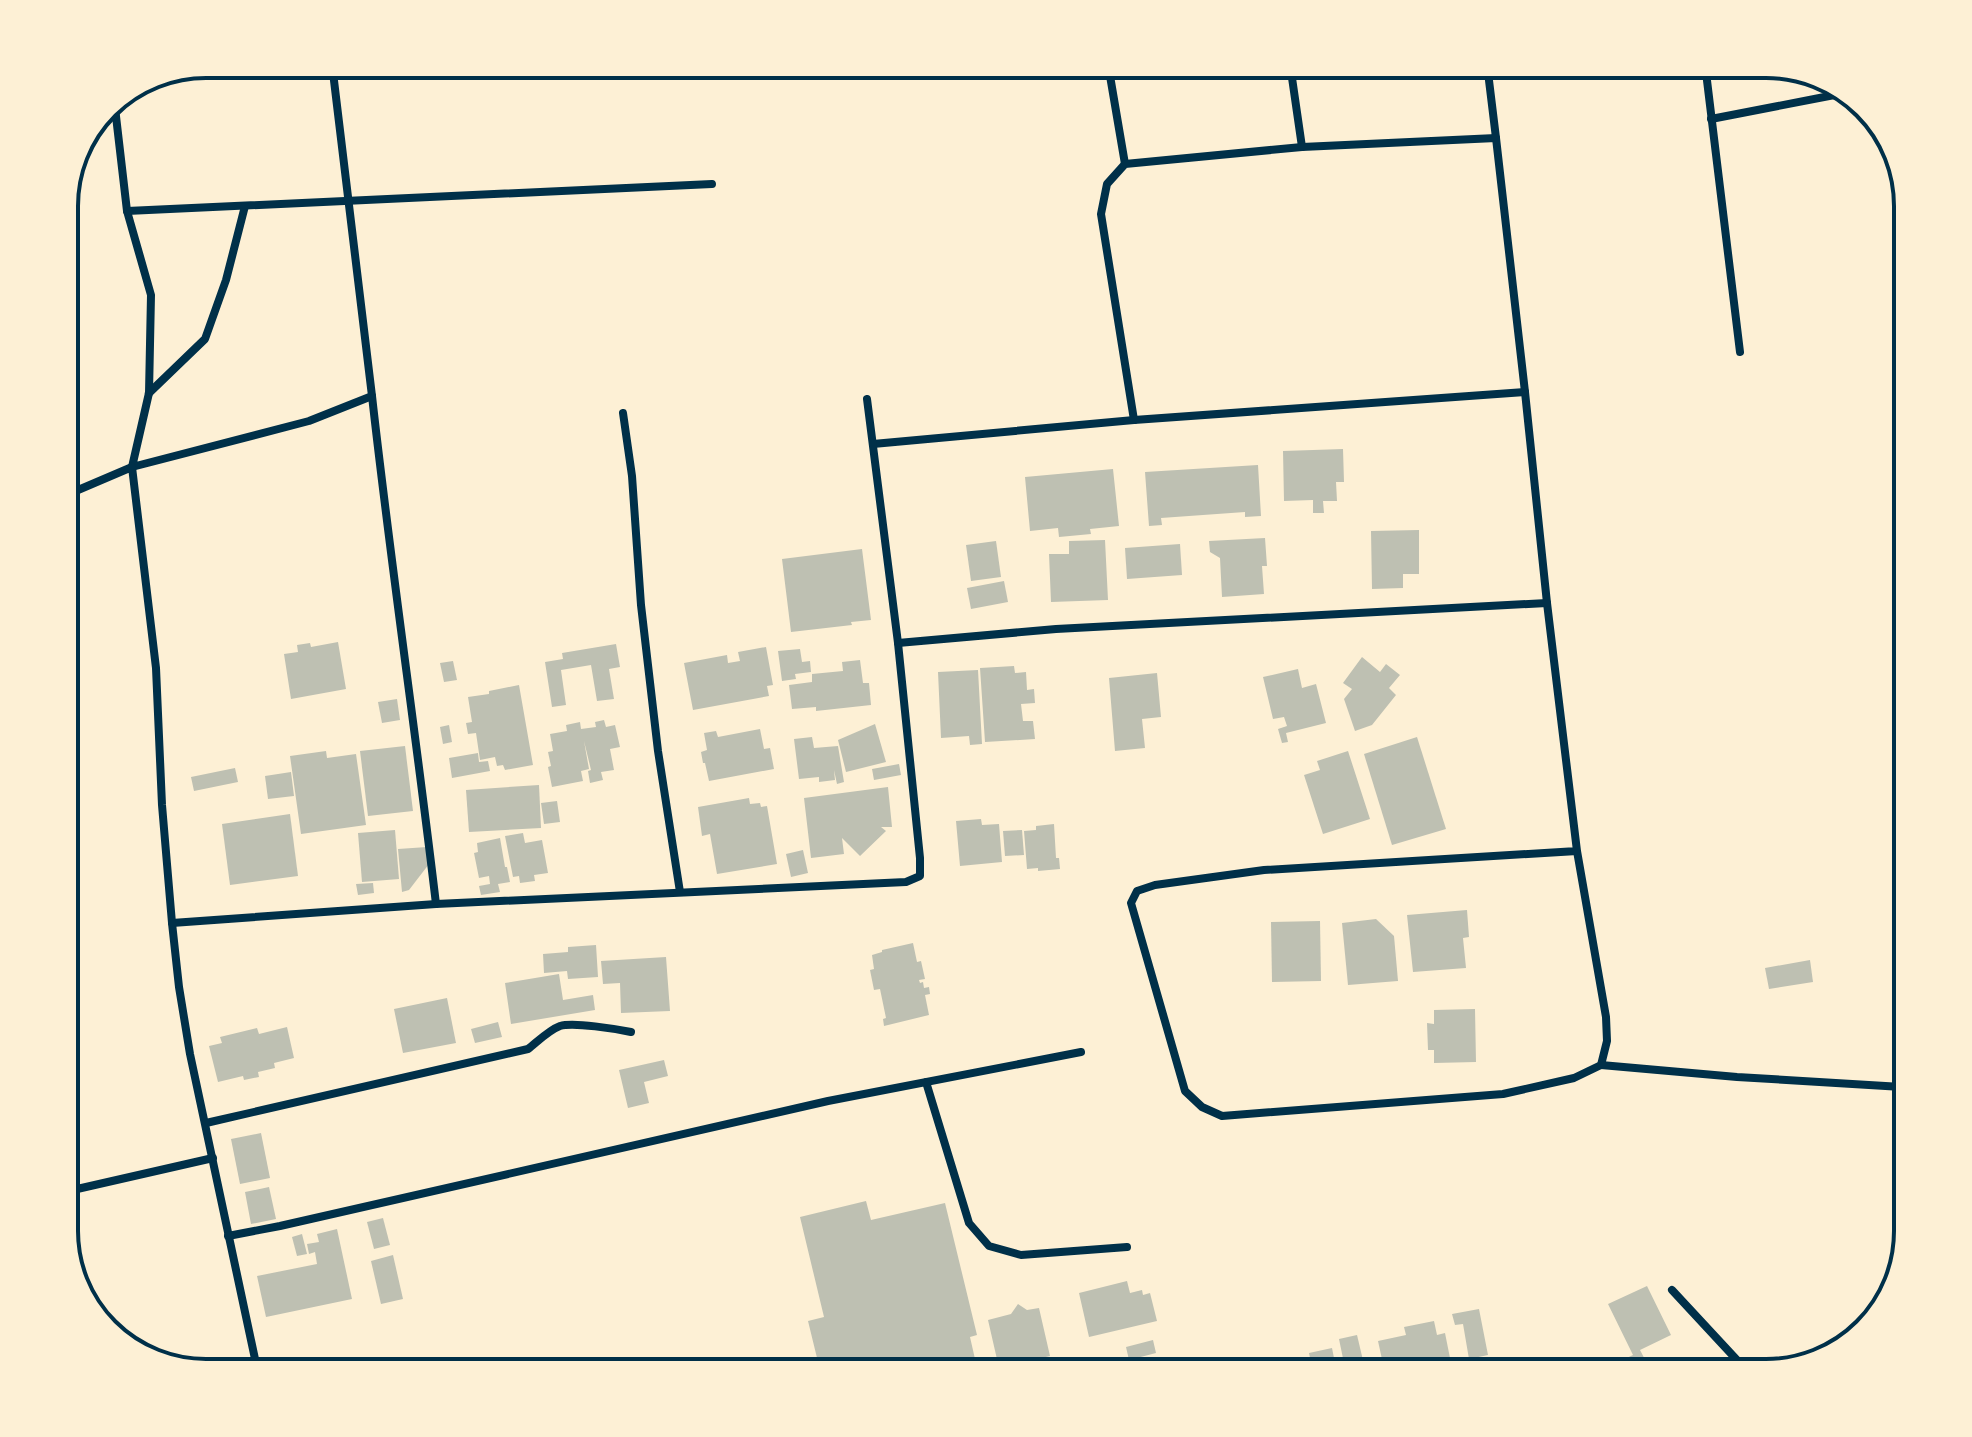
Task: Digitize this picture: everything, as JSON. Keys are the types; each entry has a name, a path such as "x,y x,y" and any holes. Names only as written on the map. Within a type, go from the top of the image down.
{"street":[{"path":"334,78 387,531 436,904"},
{"path":"1110,78 1125,164"},
{"path":"1292,78 1302,147"},
{"path":"1489,78 1577,851 1606,1017 1607,1041 1601,1065"},
{"path":"1707,78 1740,352"},
{"path":"1711,119 1831,96"},
{"path":"116,116 127,211 151,295 149,393 132,467 156,668 162,805 179,987 190,1054 255,1359"},
{"path":"1134,420 1101,214 1107,184 1125,164 1302,147 1496,138"},
{"path":"127,211 712,184"},
{"path":"149,393 205,339 226,280 245,206"},
{"path":"873,444 1134,420 1525,392"},
{"path":"78,490 132,467 309,421 372,396"},
{"path":"172,923 436,904 906,882 920,876 898,643 867,399"},
{"path":"623,413 632,476 641,605 658,751 680,892"},
{"path":"898,643 1056,629 1547,603"},
{"path":"1577,851 1264,870 1146,887 1137,891 1131,903 1185,1091 1202,1107 1222,1116 1503,1094 1564,1081 1601,1065 1894,1086"},
{"path":"206,1123 528,1049 558,1026 608,1027 631,1032"},
{"path":"228,1236 828,1101 1081,1052"},
{"path":"926,1082 969,1223 989,1246 1021,1255 1127,1247"},
{"path":"78,1189 213,1158"},
{"path":"1672,1290 1736,1359"}],"building":[{"path":"1343,449 1344,482 1336,482 1337,501 1323,501 1324,513 1313,513 1313,500 1284,501 1283,451"},
{"path":"1258,465 1261,516 1245,517 1245,512 1161,518 1162,525 1149,526 1145,472"},
{"path":"1113,469 1119,526 1090,529 1091,534 1059,537 1058,528 1030,531 1025,477"},
{"path":"1419,530 1419,574 1403,574 1403,588 1372,589 1371,531"},
{"path":"1265,538 1267,566 1262,566 1264,594 1222,597 1220,558 1210,552 1209,541"},
{"path":"1105,540 1108,600 1051,602 1049,554 1069,554 1069,541"},
{"path":"996,541 1001,577 971,581 966,545"},
{"path":"1180,544 1182,575 1127,579 1125,548"},
{"path":"862,549 871,620 791,632 782,559"},
{"path":"1004,581 1008,602 971,609 967,588"},
{"path":"338,642 346,689 291,699 284,654 298,652 297,645 310,643 311,647"},
{"path":"616,644 620,667 609,669 614,699 597,701 591,665 561,670 566,705 552,707 545,662 563,659 562,653"},
{"path":"766,647 773,685 767,686 769,696 693,710 684,663 727,655 728,663 740,661 738,652"},
{"path":"800,649 802,662 810,661 811,672 795,674 796,679 782,681 778,651"},
{"path":"1362,657 1380,672 1386,664 1400,675 1389,688 1396,695 1372,725 1355,731 1344,699 1352,689 1343,683"},
{"path":"860,660 863,683 869,683 871,705 816,711 816,707 792,709 789,685 812,682 812,674 843,671 842,662"},
{"path":"453,661 457,680 444,682 440,663"},
{"path":"1014,666 1015,673 1026,672 1027,690 1034,689 1035,703 1021,704 1023,721 1033,721 1035,739 985,742 980,668"},
{"path":"1298,669 1302,688 1316,684 1326,723 1286,733 1288,742 1282,743 1278,729 1287,726 1284,717 1273,719 1263,677"},
{"path":"978,670 982,744 970,745 969,736 941,738 938,672"},
{"path":"1157,673 1161,717 1142,719 1145,748 1115,751 1109,678"},
{"path":"519,685 533,765 505,770 503,765 497,766 495,757 480,760 476,733 468,734 466,723 472,722 468,697"},
{"path":"397,699 400,720 382,723 378,702"},
{"path":"604,720 606,727 615,725 620,747 610,749 614,770 601,772 603,780 590,783 588,771 591,770 584,741 589,769 581,771 583,781 552,787 548,767 551,766 548,752 553,751 550,734 567,731 566,725 580,722 581,729 596,727 595,722"},
{"path":"875,724 886,762 846,772 838,740"},
{"path":"449,725 452,742 443,744 440,727"},
{"path":"760,729 764,749 770,748 774,769 709,781 701,752 707,750 704,733 716,731 718,737"},
{"path":"812,737 814,748 838,746 844,782 837,784 834,770 835,780 819,782 819,777 799,779 794,739"},
{"path":"1417,737 1446,829 1392,845 1364,754"},
{"path":"405,746 413,811 368,816 360,751"},
{"path":"326,751 327,758 356,754 366,825 301,834 290,756"},
{"path":"1348,751 1370,819 1323,834 1304,775 1320,770 1317,761"},
{"path":"478,753 479,762 488,761 490,771 452,778 449,758"},
{"path":"899,764 901,775 874,780 872,769"},
{"path":"235,768 238,782 194,791 191,777"},
{"path":"291,772 294,796 268,799 265,776"},
{"path":"539,785 541,828 469,832 466,790"},
{"path":"888,787 892,827 881,827 886,831 860,856 842,838 844,854 811,858 804,798"},
{"path":"749,798 750,804 767,806 777,864 717,874 710,834 702,836 698,807"},
{"path":"557,801 560,822 544,824 541,803"},
{"path":"290,814 298,876 230,885 222,824"},
{"path":"981,819 982,825 999,824 1002,862 960,866 956,821"},
{"path":"1054,824 1056,858 1059,858 1060,869 1027,869 1024,831"},
{"path":"395,830 399,879 362,882 358,833"},
{"path":"1022,830 1024,855 1005,856 1003,831"},
{"path":"523,833 525,843 542,840 548,873 534,875 535,881 520,883 519,876 513,877 505,836"},
{"path":"500,838 510,882 498,884 500,892 481,895 479,886 490,884 489,876 479,878 474,853 478,852 477,843"},
{"path":"427,847 429,864 409,890 402,892 398,849"},
{"path":"803,850 808,873 791,877 786,854"},
{"path":"373,883 374,893 358,895 356,884"},
{"path":"1467,910 1469,937 1463,938 1466,968 1413,972 1407,915"},
{"path":"1376,919 1394,936 1398,981 1348,985 1342,923"},
{"path":"1320,921 1321,981 1272,982 1271,922"},
{"path":"913,943 925,979 919,980 920,983 923,982 924,988 929,987 930,994 925,995 929,1015 884,1026 883,1019 886,1018 880,989 874,990 870,970 874,969 872,955"},
{"path":"596,945 598,977 568,979 567,971 544,973 543,954 568,952 568,947"},
{"path":"666,957 670,1011 621,1013 620,983 603,984 601,961"},
{"path":"1810,960 1813,982 1769,989 1765,968"},
{"path":"559,974 563,1000 593,995 595,1010 511,1024 505,983"},
{"path":"447,998 456,1043 403,1053 394,1009"},
{"path":"1475,1009 1476,1062 1434,1063 1434,1050 1428,1050 1427,1023 1434,1024 1434,1010"},
{"path":"498,1022 502,1037 475,1043 471,1029"},
{"path":"287,1027 294,1058 274,1063 275,1068 258,1072 259,1077 244,1080 243,1076 218,1082 209,1046 222,1043 220,1037 257,1028 259,1034"},
{"path":"664,1060 668,1076 644,1082 649,1103 628,1108 619,1070"},
{"path":"261,1133 270,1178 240,1184 231,1139"},
{"path":"269,1187 276,1219 251,1224 245,1192"},
{"path":"866,1201 871,1220 945,1203 977,1335 970,1337 975,1359 817,1359 808,1321 824,1317 800,1217"},
{"path":"383,1218 390,1245 374,1249 367,1222"},
{"path":"337,1229 352,1299 266,1317 257,1276 317,1264 315,1252 309,1254 307,1244 319,1242 317,1234"},
{"path":"302,1234 307,1254 297,1256 292,1237"},
{"path":"393,1255 403,1299 381,1304 371,1261"},
{"path":"1127,1281 1130,1293 1142,1290 1143,1295 1150,1293 1157,1321 1089,1337 1079,1293"},
{"path":"1647,1286 1671,1335 1640,1350 1645,1359 1624,1359 1633,1355 1608,1304"},
{"path":"1018,1304 1027,1310 1039,1308 1050,1356 997,1359 988,1320 1011,1314"},
{"path":"1479,1309 1488,1355 1469,1359 1463,1324 1455,1325 1452,1314"},
{"path":"1434,1321 1437,1335 1445,1333 1450,1359 1382,1359 1378,1341 1406,1335 1404,1327"},
{"path":"1357,1335 1363,1359 1343,1359 1339,1339"},
{"path":"1153,1340 1156,1353 1129,1359 1126,1347"},
{"path":"1332,1348 1334,1359 1305,1359 1310,1358 1309,1353"}]}
